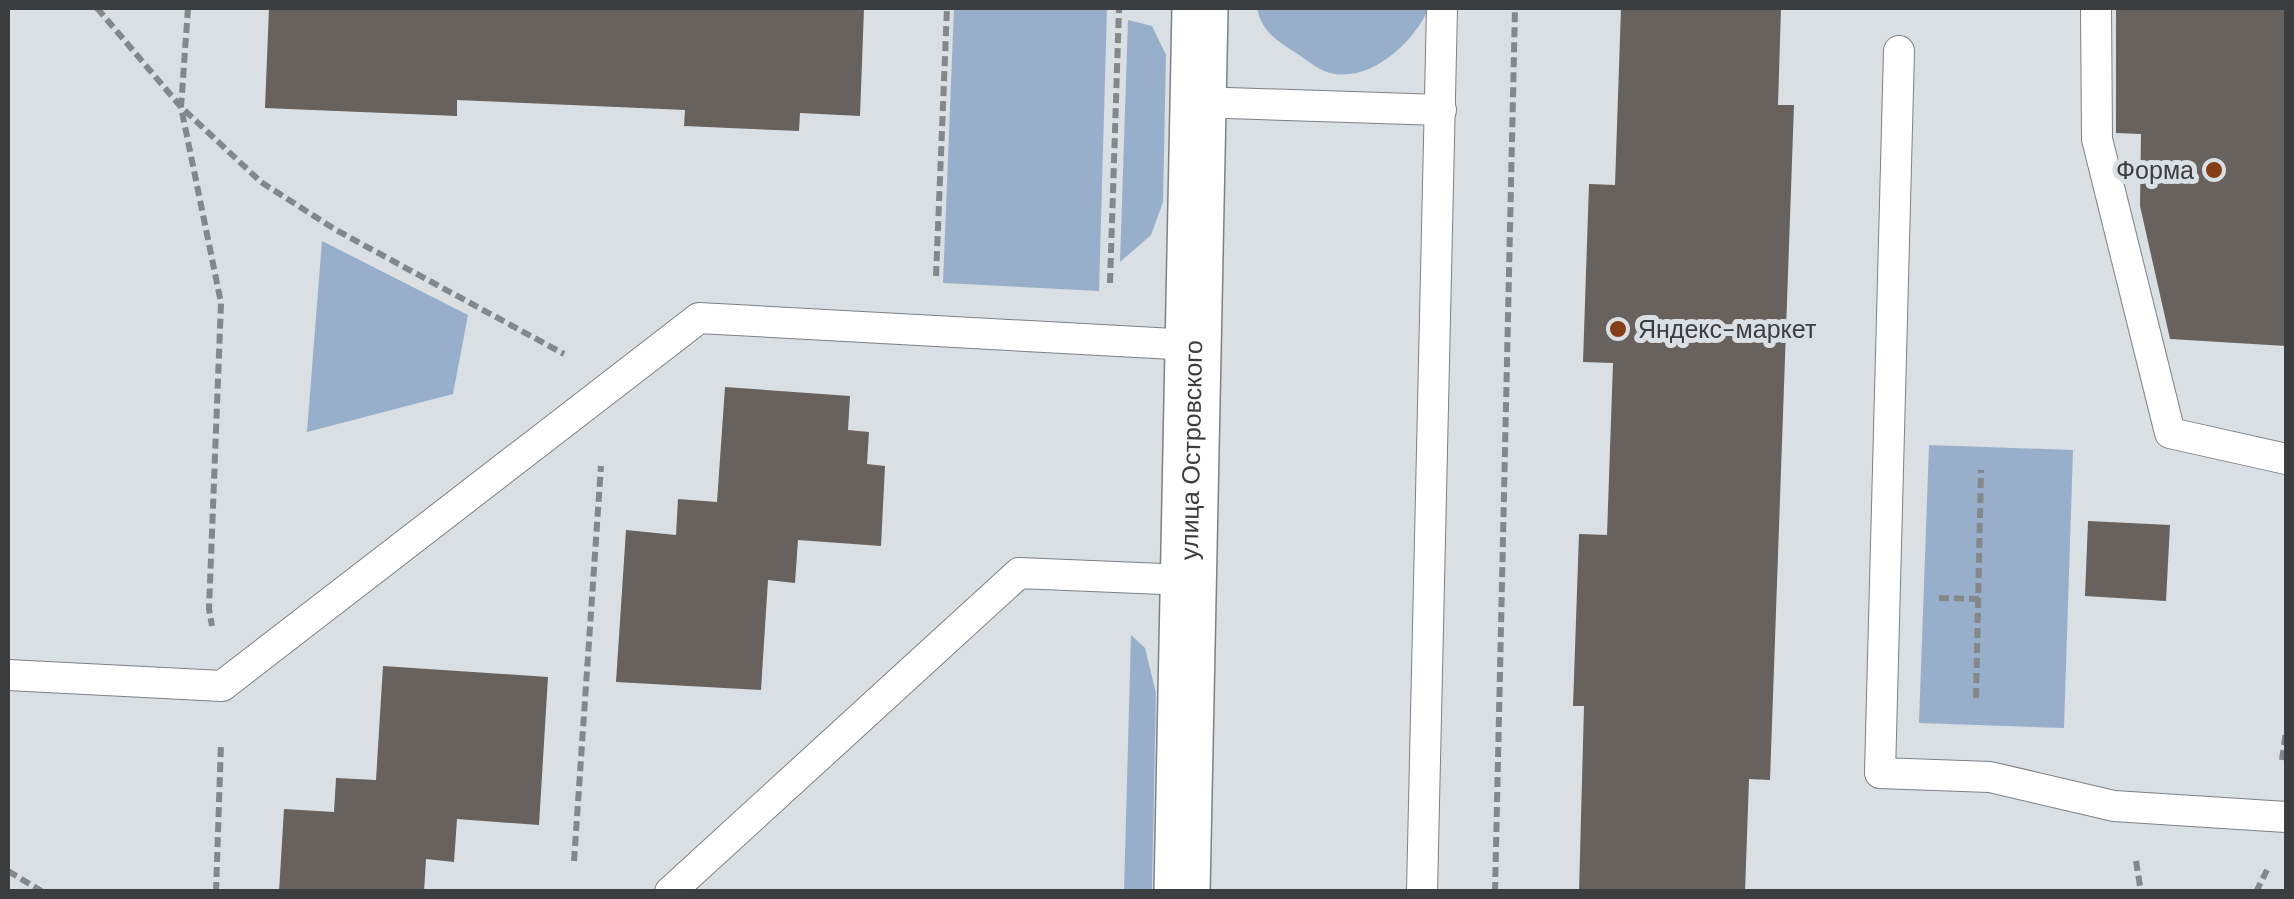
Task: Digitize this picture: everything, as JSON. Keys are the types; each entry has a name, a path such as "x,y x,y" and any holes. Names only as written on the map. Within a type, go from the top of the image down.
{"street":[{"name":"улица Островского","path":"1182,892 1200,8"}],"lane":[{"path":"1422,892 1442,8"},
{"path":"2096,8 2097,140 2170,433 2286,460"},
{"path":"1899,51 1880,773 1990,777 2114,806 2286,817"},
{"path":"1198,102 1441,110"},
{"path":"8,675 222,686 699,318 1192,344"},
{"path":"670,892 1019,572 1188,580"}],"path":[{"path":"97,8 180,107 261,182 336,230 564,354 606,386 574,860"},
{"path":"188,8 180,107 220,303 220,338"},
{"path":"934,330 947,8"},
{"path":"1108,338 1119,8"},
{"path":"1494,892 1515,8"},
{"path":"1976,698 1981,470"},
{"path":"2280,774 2286,732"},
{"path":"2134,850 2142,892"},
{"path":"8,871 43,892"}],"shaded area":[{"path":"954,8 1107,8 1099,291 943,283"},
{"path":"1257,8 1429,8 1413,34 1389,57 1361,72 1345,74 1321,70 1276,39 1262,23"},
{"path":"1128,20 1152,26 1166,55 1163,202 1151,235 1120,262"},
{"path":"322,241 468,315 453,394 307,432"},
{"path":"1929,445 2073,450 2064,728 1919,723"},
{"path":"1131,635 1145,648 1156,693 1152,891 1124,891"}],"building":[{"path":"269,8 864,8 860,116 800,113 799,131 684,126 685,110 457,100 457,116 265,108"},
{"path":"1621,8 1781,8 1778,105 1794,105 1770,780 1749,779 1745,892 1579,892 1584,706 1573,706 1579,534 1607,535 1613,363 1583,362 1589,184 1615,185"},
{"name":"Форма","path":"2116,8 2286,8 2286,346 2170,339 2140,206 2141,134 2116,133"},
{"path":"725,387 850,396 848,430 869,432 867,464 885,466 881,546 798,540 795,583 768,580 761,690 616,682 626,530 676,535 678,499 717,502"},
{"path":"2088,521 2170,525 2166,601 2085,596"},
{"path":"383,666 548,677 539,825 457,819 454,862 426,859 424,892 279,892 284,809 334,812 336,778 376,780"}],"place":[{"name":"Форма","path":"2214,170"},
{"name":"Яндекс-маркет","path":"1618,329"}]}
